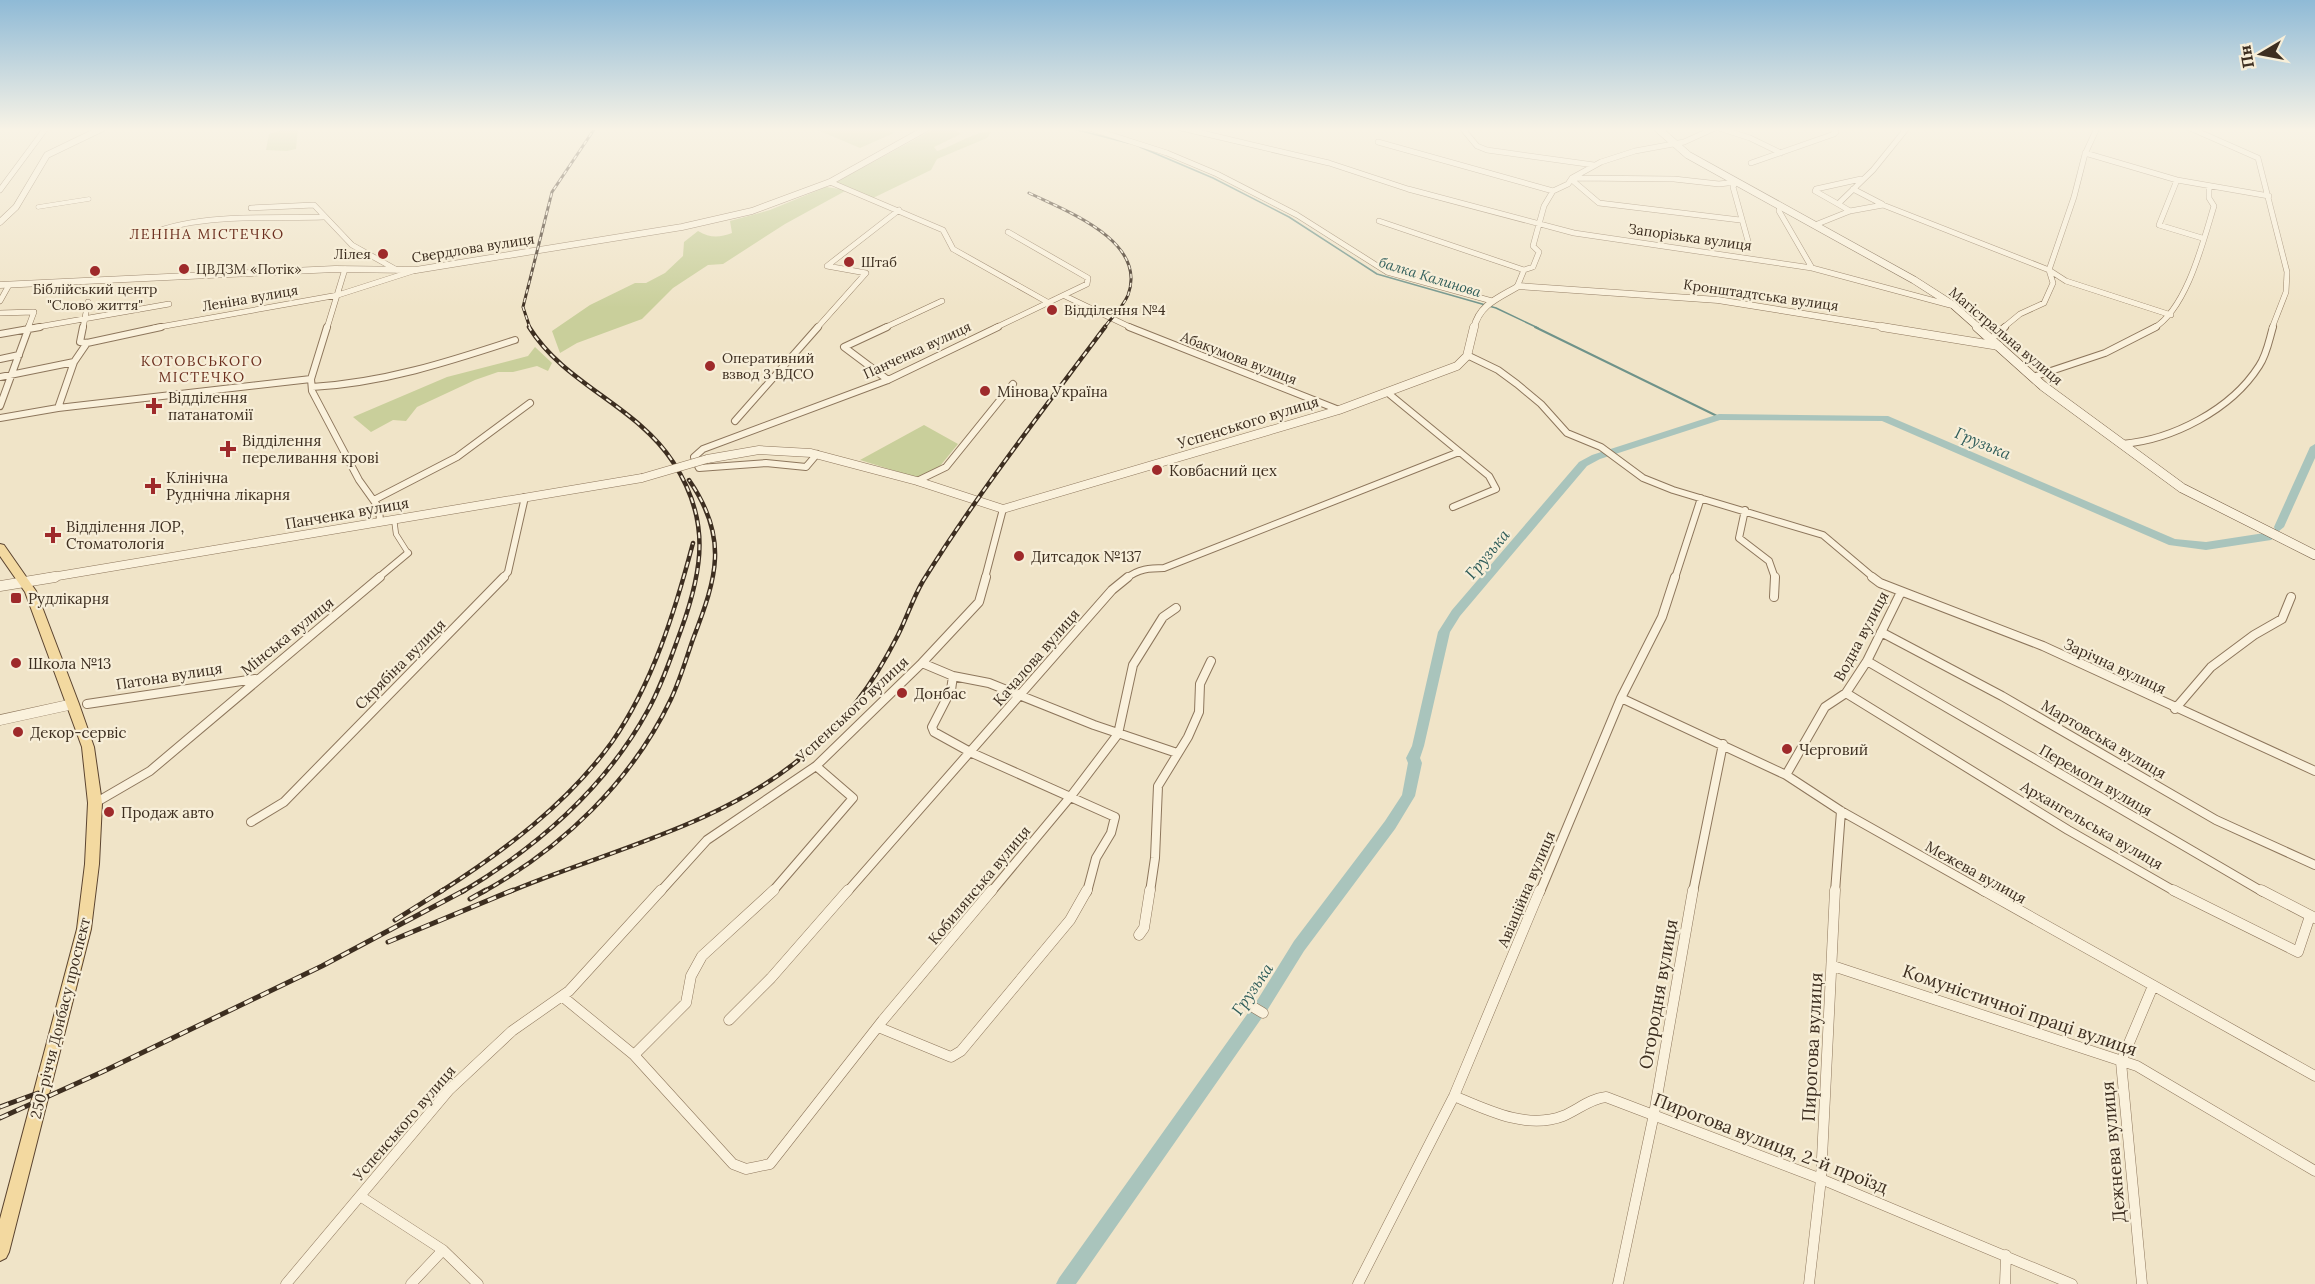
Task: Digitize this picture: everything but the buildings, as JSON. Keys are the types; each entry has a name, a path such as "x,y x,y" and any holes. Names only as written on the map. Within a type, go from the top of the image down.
{"main road":[{"name":"Магістральна вулиця","path":"1747,188 1953,305 2033,377 2122,444 2206,502 2315,555"},
{"name":"250-річчя Донбасу проспект","path":"0,548 25,581 80,704 88,747 94,803 92,864 84,929 0,1252"}],"street":[{"path":"0,222 16,207 27,188"},
{"name":"Свердлова вулиця","path":"0,285 345,269 416,270 712,221 752,211 814,188"},
{"path":"845,188 943,230 953,249 1049,303"},
{"path":"1245,188 1298,215 1387,272 1487,306"},
{"name":"Запорізька вулиця","path":"1405,188 1537,225 1812,268 1953,305"},
{"path":"1542,188 1553,191"},
{"path":"1379,221 1524,270 1533,267 1539,252 1533,246 1537,225 1553,191 1560,188"},
{"path":"1582,188 1599,203 1740,220"},
{"path":"1733,188 1740,220 1748,241"},
{"path":"1821,188 1815,191 1818,195 1850,211"},
{"path":"1981,343 1991,339 2020,314 2044,303 2053,283 2049,270 2076,188"},
{"path":"2174,188 2159,225 2202,238"},
{"path":"2033,377 2072,368 2156,328 2171,315 2214,206 2209,198 2209,188"},
{"path":"2221,188 2269,196"},
{"path":"2122,444 2136,444 2190,423 2230,398 2259,367 2287,284 2286,261 2268,188"},
{"path":"1838,204 1853,189 1883,205 2049,270 2066,280 2171,315"},
{"path":"38,207 89,199"},
{"path":"251,208 308,204 315,206 352,244 397,270"},
{"path":"1815,225 1850,211 1883,205"},
{"path":"1780,206 1779,211 1812,268"},
{"path":"735,421 866,273 827,266 899,210"},
{"path":"144,237 156,230 181,224 324,217"},
{"name":"Панченка вулиця","path":"817,454 806,467 789,461 723,469 699,468 694,457 703,449 888,381 1087,284 1088,278 1008,232"},
{"path":"345,269 311,379 312,387 350,463 379,508 380,521"},
{"name":"Леніна вулиця","path":"87,343 202,318 338,295 416,270"},
{"path":"1469,356 1477,317 1487,306 1517,286 1524,270"},
{"path":"0,302 4,296 2,294 9,285"},
{"name":"Кронштадтська вулиця","path":"1517,286 1718,300 1794,310 1999,346"},
{"name":"Абакумова вулиця","path":"1065,296 1144,334 1339,411"},
{"path":"888,381 844,347 942,301"},
{"path":"58,408 74,362 87,343 80,342 88,302"},
{"path":"0,334 169,304"},
{"path":"0,312 34,312 0,406"},
{"path":"312,387 344,385 415,372 515,340"},
{"path":"0,358 19,355"},
{"name":"Успенського вулиця","path":"286,1284 449,1090 512,1031 563,997 707,840 816,766 922,663 979,602 1003,509 1339,411 1457,366 1466,362 1469,356"},
{"name":"Водна вулиця","path":"1469,356 1489,364 1517,384 1541,404 1567,433 1609,453 1643,478 1823,535 1843,550 1857,566 1880,583 1901,592 1867,661 1846,693 1825,706 1786,775"},
{"path":"0,377 74,362"},
{"path":"0,418 58,408 311,379"},
{"path":"917,481 946,467 1013,384"},
{"path":"1388,393 1489,476 1496,489 1453,507"},
{"path":"374,500 383,493 457,457 530,403"},
{"name":"Панченка вулиця","path":"0,586 642,478 707,459 759,450 817,454"},
{"name":"Качалова вулиця","path":"729,1020 771,978 860,874 972,753 1112,590 1132,573 1150,568 1164,568 1459,452"},
{"path":"817,454 917,481 1003,509"},
{"name":"Скрябіна вулиця","path":"251,822 284,802 493,590 508,572 525,497"},
{"name":"Авіаційна вулиця","path":"1358,1284 1454,1096 1621,698 1662,616 1701,498"},
{"path":"1744,510 1739,538 1770,561 1775,572 1774,597"},
{"name":"Мінська вулиця","path":"94,803 150,771 255,679 408,553 396,534 394,519"},
{"name":"Зарічна вулиця","path":"1901,592 2043,646 2175,709 2315,771"},
{"path":"2175,709 2211,667 2282,619 2291,597"},
{"name":"Кобилянська вулиця","path":"634,1055 733,1164 746,1169 770,1164 878,1028 1071,796 1118,734 1130,692 1133,665 1163,617 1176,608"},
{"name":"Мартовська вулиця","path":"1881,632 1963,672 2229,828 2276,851 2315,865"},
{"path":"1139,935 1148,911 1155,858 1158,786 1188,737 1200,712 1200,684 1211,661"},
{"name":"Перемоги вулиця","path":"1867,661 2229,874 2312,917"},
{"path":"922,663 953,676 966,676 1118,734 1177,753"},
{"path":"878,1028 951,1057 961,1051 1070,920 1085,897 1096,858 1111,833 1115,817 972,753 934,732 932,727 951,690 953,676"},
{"name":"Патона вулиця","path":"0,720 80,704 255,679"},
{"name":"Архангельська вулиця","path":"1846,693 2109,852 2245,928 2298,952 2312,917"},
{"name":"Межева вулиця","path":"1621,698 1786,775 1842,812 2315,1076"},
{"name":"Огородня вулиця","path":"1618,1284 1654,1114 1689,911 1723,744"},
{"path":"563,997 634,1055 686,1003 691,976 702,956 774,890 853,798 816,766"},
{"name":"Пирогова вулиця","path":"1809,1284 1821,1179 1833,966 1837,842 1842,812"},
{"name":"Комуністичної праці вулиця","path":"1833,966 2137,1066 2315,1171"},
{"name":"Дежнева вулиця","path":"2142,1284 2121,1062 2152,986"},
{"path":"1253,1007 1263,1013"},
{"name":"Пирогова вулиця, 2-й проїзд","path":"1454,1096 1495,1113 1547,1122 1595,1098 1606,1097 1821,1179 2072,1284"},
{"path":"360,1196 443,1250 478,1284"},
{"path":"411,1284 443,1250"},
{"path":"2005,1284 2006,1255"}],"green space":[{"path":"824,188 847,190 785,224 723,264 708,265 673,288 642,319 577,343 560,353 552,331 590,305 635,283 646,283 665,273 683,256 684,242 698,231 711,236 727,235 732,233 730,221 770,210"},
{"path":"850,188 894,188 873,198"},
{"path":"535,347 552,363 548,371 537,366 513,372 498,372 417,407 406,421 393,420 371,432 353,417 447,377 528,356"},
{"path":"924,425 958,444 940,466 918,478 860,460"}],"waterway":[{"name":"балка Калинова","path":"1232,188 1289,217 1377,274 1496,308 1538,328"},
{"name":"балка Калинова","path":"1535,327 1719,417"},
{"name":"Грузька","path":"1065,1284 1263,1004 1299,946 1390,825 1408,796 1415,763 1413,758 1418,746 1444,632 1456,613 1583,464 1596,457 1719,417 1884,418 2173,542 2206,546 2271,536"},
{"name":"Грузька","path":"2279,527 2315,447"}],"railway":[{"path":"530,328 523,307 555,188"},
{"path":"1029,193 1100,230 1115,244 1126,259 1131,276 1128,295 1104,328"},
{"path":"462,892 543,835 590,790 612,765 648,710 666,671 689,608 698,565 700,545 693,504 685,483 673,462 658,442 640,425 561,365 529,327"},
{"path":"509,892 661,835 734,802 769,782 817,744 845,716 868,687 898,635 919,587 944,548 1011,452 1105,327"},
{"path":"483,892 540,855 592,810 636,758 671,699 708,596 715,558 710,521 702,501 689,480"},
{"path":"443,890 511,843 555,806 594,765 612,742 627,719 651,671 679,594 693,543"},
{"path":"395,920 443,890"},
{"path":"0,1118 102,1072 322,966 465,890"},
{"path":"470,899 486,890"},
{"path":"388,942 513,890"},
{"path":"0,1107 38,1093"}],"place":[{"name":"Лілея","path":"383,254"},
{"name":"Штаб","path":"849,262"},
{"name":"ЦВДЗМ «Потік»","path":"184,269"},
{"name":"Біблійський центр \"Слово життя\"","path":"95,271"},
{"name":"Відділення №4","path":"1052,310"},
{"name":"Оперативний взвод 3 ВДСО","path":"710,366"},
{"name":"Мінова Україна","path":"985,391"},
{"name":"Відділення патанатомії","path":"154,406"},
{"name":"Відділення переливання крові","path":"228,449"},
{"name":"Ковбасний цех","path":"1157,470"},
{"name":"Клінічна Руднічна лікарня","path":"153,486"},
{"name":"Відділення ЛОР, Стоматологія","path":"53,535"},
{"name":"Дитсадок №137","path":"1019,556"},
{"name":"Рудлікарня","path":"16,598"},
{"name":"Школа №13","path":"16,663"},
{"name":"Донбас","path":"902,693"},
{"name":"Декор-сервіс","path":"18,732"},
{"name":"Черговий","path":"1787,749"},
{"name":"Продаж авто","path":"109,812"}],"district":[{"name":"ЛЕНІНА МІСТЕЧКО","path":"207,234"},
{"name":"КОТОВСЬКОГО МІСТЕЧКО","path":"202,370"}]}
